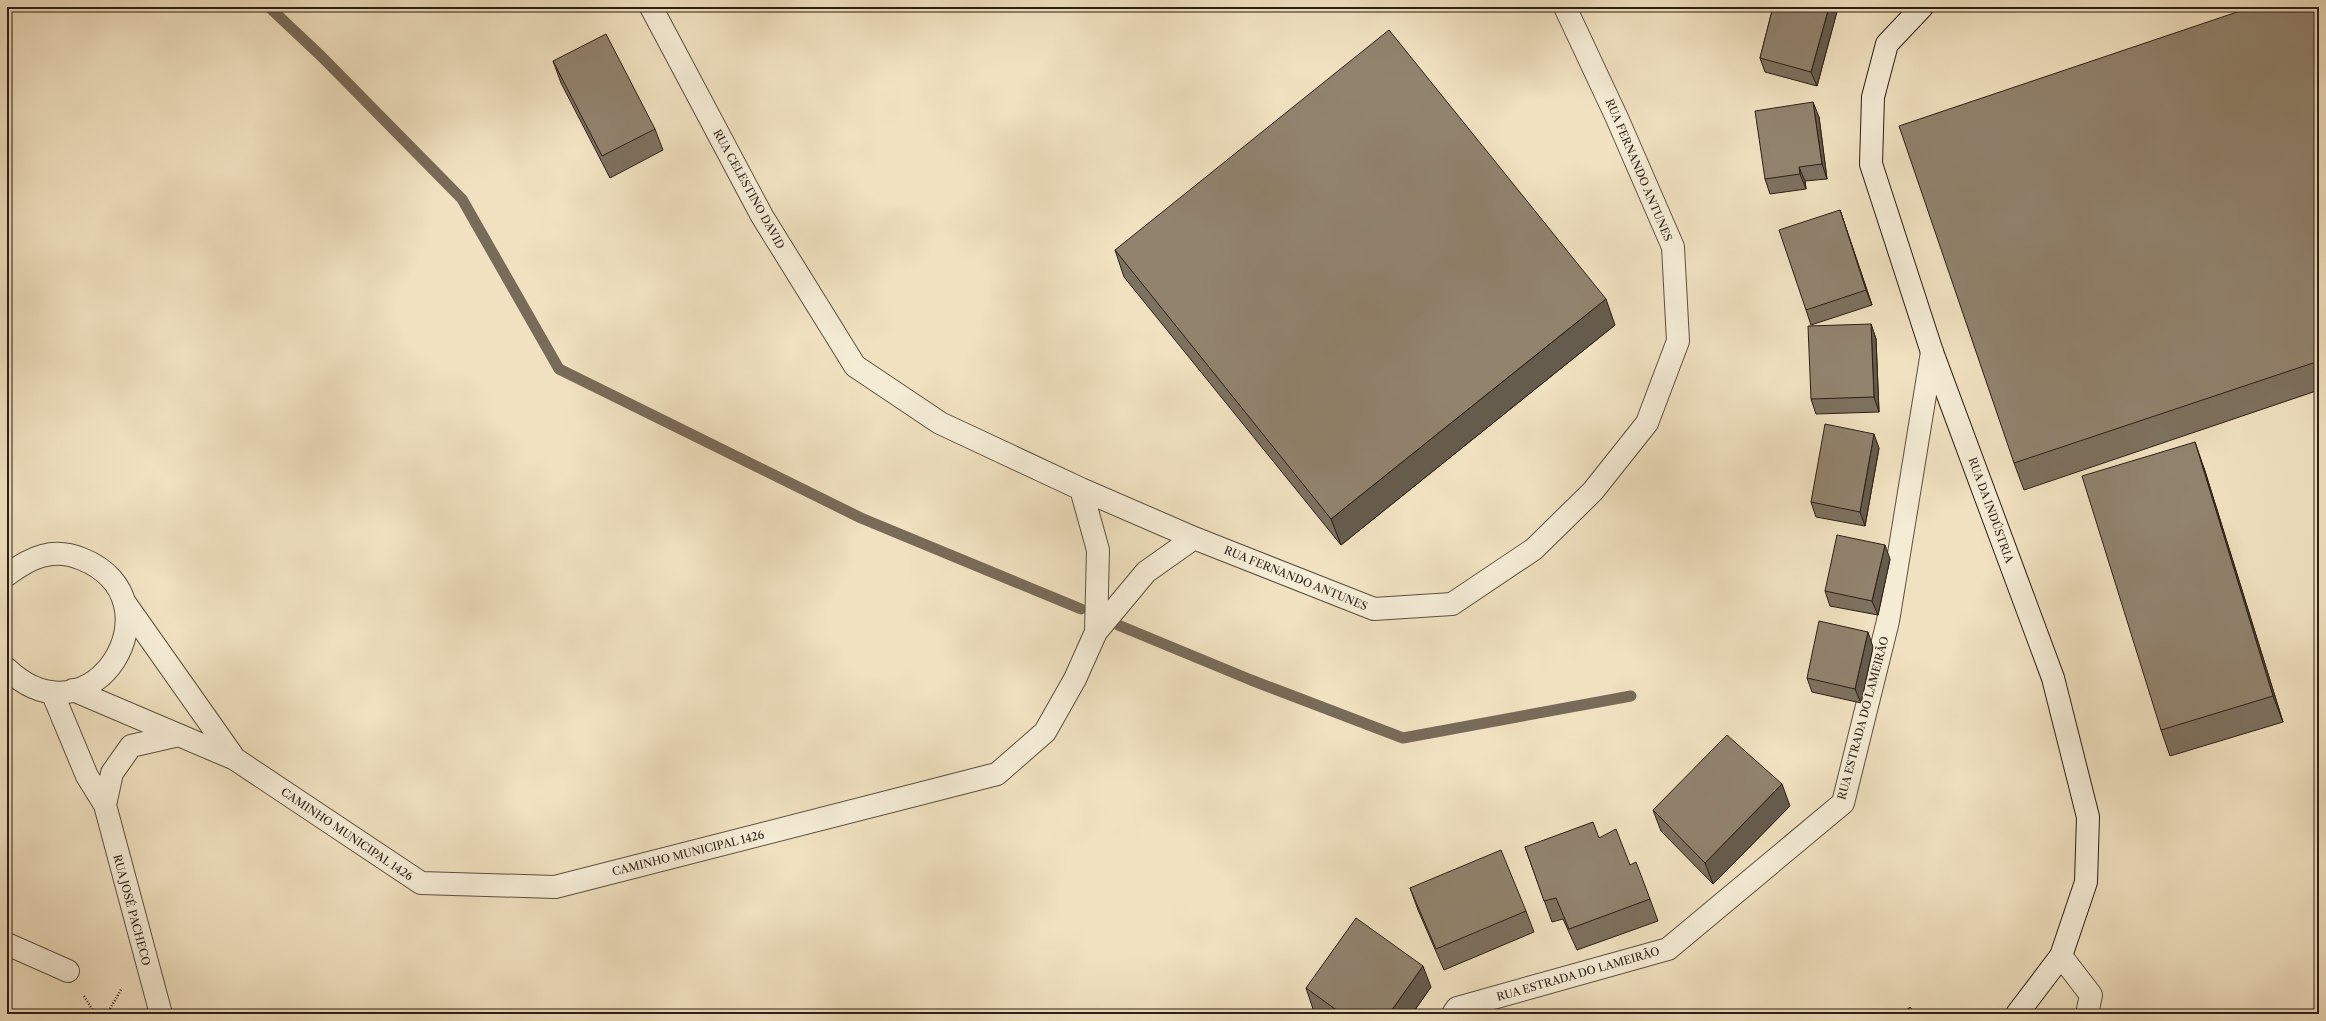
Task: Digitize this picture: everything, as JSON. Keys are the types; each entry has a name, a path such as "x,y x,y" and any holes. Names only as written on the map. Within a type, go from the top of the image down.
{"street":[{"name":"RUA CELESTINO DAVID","path":"651,7 762,216 855,366"},
{"name":"RUA FERNANDO ANTUNES","path":"855,366 940,423 1081,489 1194,538 1374,609 1452,604 1534,549 1593,491 1647,423 1678,341 1673,247 1618,118 1565,7"},
{"name":"RUA DA INDÚSTRIA","path":"1922,7 1887,44 1873,97 1871,164 1932,352 2053,678 2088,817 2086,882 2061,956 2017,1014"},
{"name":"RUA ESTRADA DO LAMEIRÃO","path":"1453,1014 1457,1008 1668,949 1843,803 1888,621 1932,352"},
{"name":"CAMINHO MUNICIPAL 1426","path":"1081,489 1098,550 1096,632"},
{"name":"CAMINHO MUNICIPAL 1426","path":"73,690 235,759 421,883 555,887 997,774 1045,732 1075,679 1096,632 1146,572 1194,538"},
{"path":"7,575 26,561 41,556 48,554 72,555 94,564 112,580 124,601 127,624 123,647 110,668 94,682 73,690 52,692 34,688 11,680"},
{"name":"CAMINHO MUNICIPAL 1426","path":"124,601 235,759"},
{"name":"RUA JOSÉ PACHECO","path":"52,692 87,776 105,805 161,1014"},
{"name":"RUA JOSÉ PACHECO","path":"105,805 112,773 131,746 179,735"},
{"path":"7,944 68,971"},
{"path":"2061,956 2091,995 2087,1014"}],"building":[{"path":"1773,7 1829,7 1811,72 1760,58"},
{"path":"2252,7 2319,7 2319,361 2014,463 1899,126"},
{"path":"1389,30 1606,299 1331,519 1115,250"},
{"path":"606,34 655,129 602,156 553,61"},
{"path":"1813,102 1822,164 1799,167 1800,174 1765,179 1755,111"},
{"path":"1840,210 1866,290 1806,310 1779,230"},
{"path":"1871,324 1874,397 1811,399 1808,326"},
{"path":"1825,424 1874,434 1860,512 1811,502"},
{"path":"2195,442 2273,696 2161,730 2082,476"},
{"path":"1837,535 1885,545 1872,601 1825,591"},
{"path":"1819,621 1868,632 1855,689 1807,678"},
{"path":"1727,735 1782,784 1705,863 1653,810"},
{"path":"1593,822 1599,838 1616,829 1630,865 1636,862 1650,899 1569,929 1556,898 1544,901 1525,847"},
{"path":"1501,850 1526,911 1436,949 1410,888"},
{"path":"1356,918 1423,966 1389,1014 1342,1014 1306,988"},
{"path":"1910,1007 1916,1014 1902,1014"}],"waterway":[{"path":"269,7 321,56 462,199 559,369 861,518 1081,609"},
{"path":"1118,625 1251,680 1403,738 1631,696"}]}
